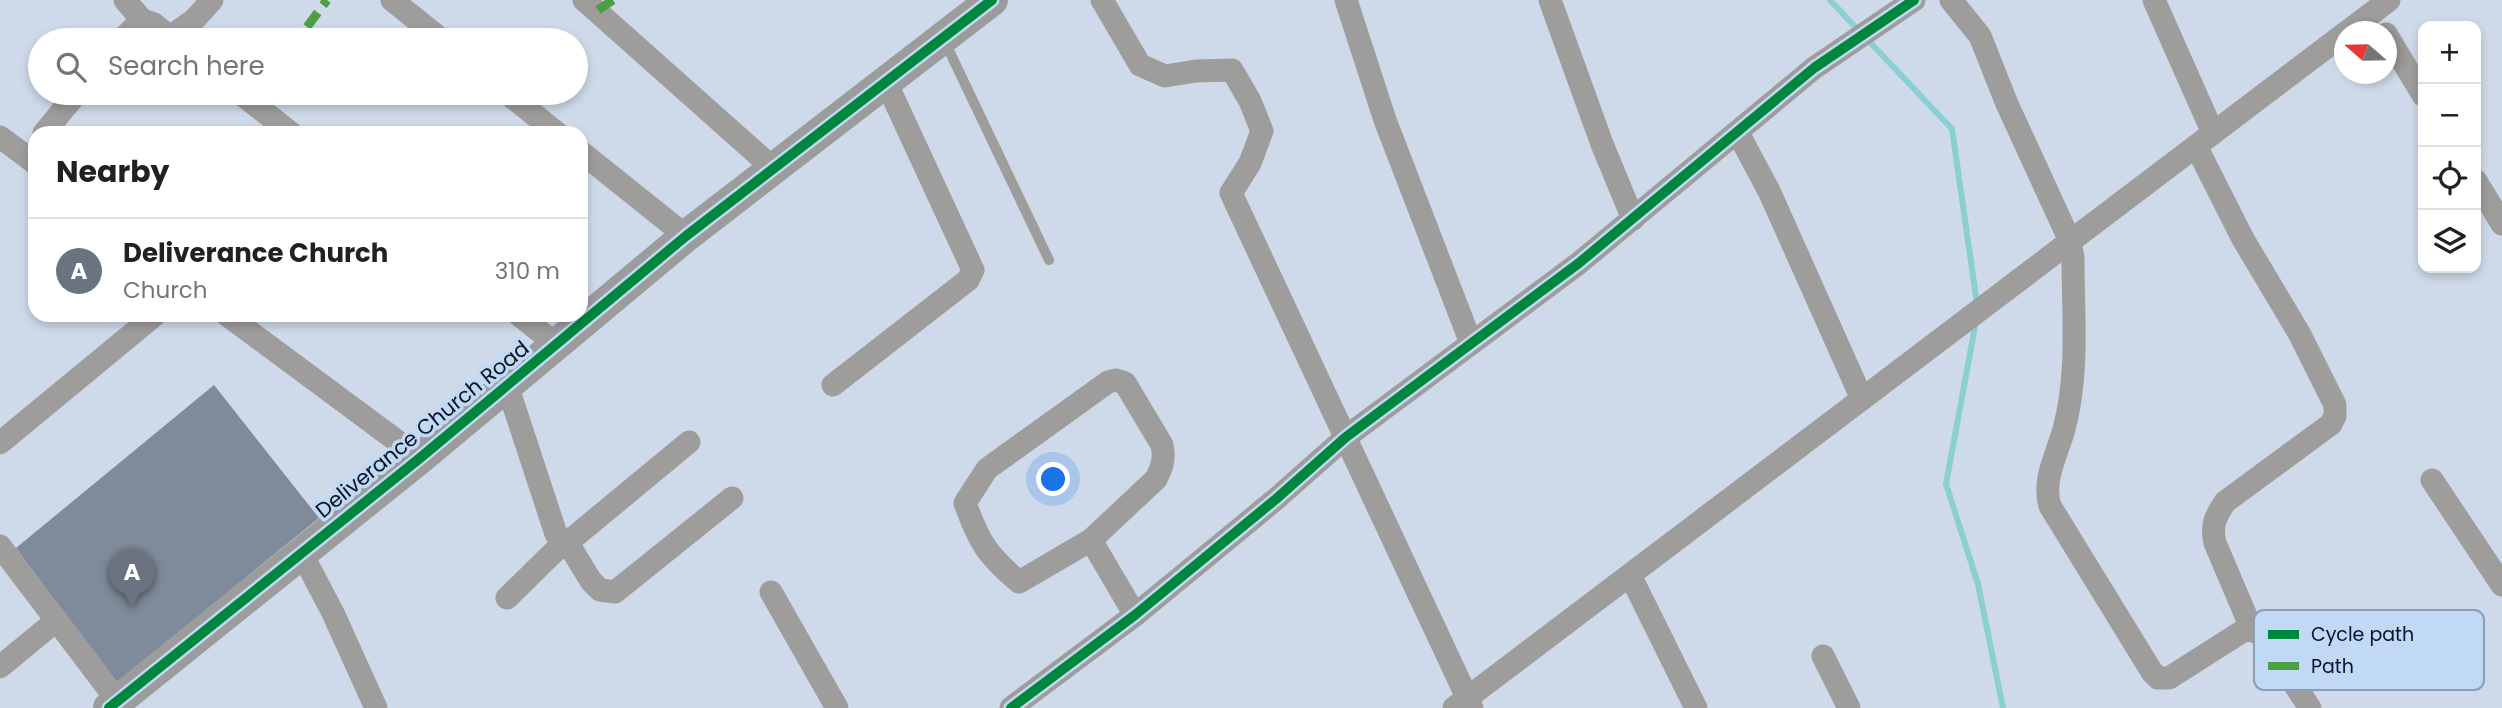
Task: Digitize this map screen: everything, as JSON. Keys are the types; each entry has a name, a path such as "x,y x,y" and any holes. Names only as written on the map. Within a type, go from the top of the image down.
{"street":[{"path":"125,0 142,20 159,28"},
{"path":"184,28 212,0"},
{"path":"392,0 427,28"},
{"path":"584,0 774,169"},
{"name":"Deliverance Church Road","path":"588,318 686,236 992,0"},
{"path":"1102,0 1140,65 1165,76 1196,71 1232,70 1250,101 1262,131 1250,163 1231,193 1346,437 1464,705 1630,575 2334,42"},
{"path":"1346,0 1385,120 1471,343"},
{"path":"1550,0 1602,144 1633,219"},
{"path":"1011,708 1135,615 1276,499 1346,437 1579,263 1814,68 1914,0"},
{"path":"1951,0 1980,36 2007,104 2070,241 2073,258 2073,377 2064,428 2048,480 2046,492 2050,506 2152,672 2158,678 2169,678 2243,631 2252,630 2212,532 2214,518 2225,502 2331,424 2335,416 2335,405 2299,333 2243,239 2154,0"},
{"path":"2383,19 2418,86"},
{"path":"134,28 142,20"},
{"path":"833,385 968,280 973,270 886,82"},
{"path":"50,126 67,105"},
{"path":"255,105 282,126"},
{"path":"522,105 548,126"},
{"path":"1738,133 1769,191 1862,399"},
{"path":"0,137 28,152"},
{"path":"588,158 686,236"},
{"path":"2481,189 2502,224"},
{"path":"0,443 147,322"},
{"path":"236,322 420,458"},
{"path":"528,322 556,345"},
{"name":"Deliverance Church Road","path":"117,705 583,322"},
{"path":"1116,380 1125,383 1162,445 1164,456 1156,479 1091,540 1019,582 997,564 976,535 965,503 987,469 1108,382 1116,380"},
{"path":"507,385 556,534 566,540 600,590 615,592 732,498"},
{"path":"508,598 566,540 573,538 688,442"},
{"path":"2432,480 2502,585"},
{"path":"1091,540 1135,615"},
{"path":"301,552 376,708"},
{"path":"4,559 57,620 117,705"},
{"path":"1630,575 1696,708"},
{"path":"771,592 837,708"},
{"path":"0,667 57,620"},
{"path":"1823,656 1849,708"},
{"path":"2298,690 2310,708"}],"lane":[{"path":"943,38 1049,260"}],"building":[{"path":"214,385 319,518 116,683 16,548"}],"waterway":[{"path":"1830,0 1859,31"},
{"path":"1867,39 1952,129 1977,304"},
{"path":"1976,321 1946,484 1978,584 2003,708"}],"marked path":[{"path":"306,28 327,0"},
{"path":"598,10 613,0"}],"cycle path":[{"path":"588,318 686,236 992,0"},
{"path":"1011,708 1135,615 1276,499 1346,437 1579,263 1814,68 1914,0"},
{"path":"109,708 420,458 583,322"}],"place":[{"name":"Deliverance Church","path":"132,607"}]}
